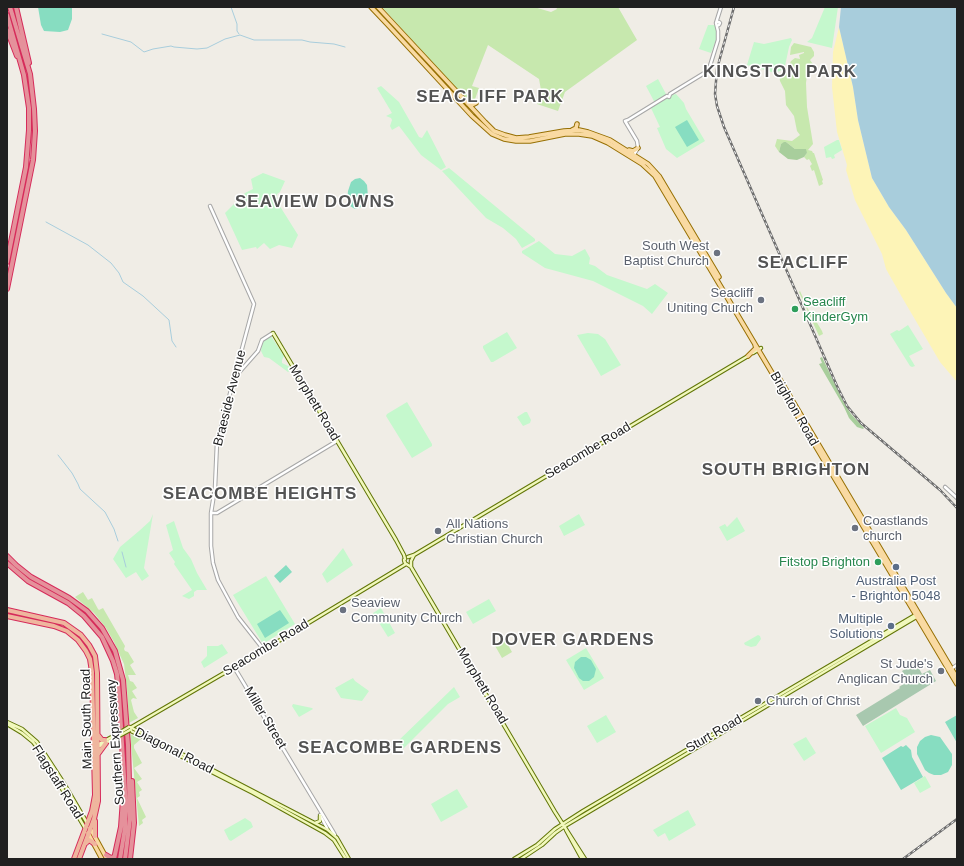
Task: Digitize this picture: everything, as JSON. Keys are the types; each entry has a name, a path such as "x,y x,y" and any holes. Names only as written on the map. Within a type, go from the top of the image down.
{"highway":[{"path":"10,7 31,80"},
{"path":"7,289 33,160 35,131 31,73 28,53 16,7"},
{"path":"7,15 24,75 29,108 28,153 7,262"},
{"path":"7,30 24,75"},
{"name":"Southern Expressway","path":"7,556 31,577 76,602 92,616 106,634 115,651 122,673 128,745 130,818 125,859"},
{"name":"Southern Expressway","path":"7,563 28,581 80,612 94,626 113,661 118,682 126,814 120,859"},
{"name":"Main South Road","path":"7,610 64,623 81,635 95,656 97,673 98,735 96,747 98,754 98,801 74,859"},
{"name":"Main South Road","path":"7,616 60,628 73,635 78,640 90,659 96,747 95,796 91,829 79,859"},
{"path":"92,699 97,699"},
{"path":"98,735 102,740 106,741 98,754"},
{"path":"128,745 134,812 130,859"},
{"path":"105,858 114,858 122,823 124,772"},
{"path":"93,816 95,836"},
{"path":"85,844 89,840 95,844"}],"main road":[{"path":"371,7 481,126 492,134 504,139 522,141 565,134 585,135 605,141 634,156"},
{"path":"378,7 489,127 499,133 505,136 522,138 571,131 586,132 610,140 631,151 637,149"},
{"path":"449,84 452,90 450,91"},
{"path":"464,100 470,105 476,103"},
{"path":"571,131 576,128 577,125 586,132"},
{"path":"626,149 656,175"},
{"path":"634,156 637,149"},
{"name":"Brighton Road","path":"656,175 950,669 957,684"},
{"name":"Brighton Road","path":"656,175 917,614"},
{"name":"Morphett Road","path":"273,333 404,554 407,564 411,567 584,859"},
{"path":"748,356 756,348 754,340"},
{"name":"Seacombe Road","path":"405,560 760,349"},
{"path":"754,352 760,354 764,358"},
{"name":"Morphett Road","path":"404,554 411,561"},
{"path":"411,567 411,561 414,555"},
{"path":"401,567 405,560"},
{"name":"Seacombe Road","path":"96,747 264,650 392,574 411,561"},
{"path":"911,617 917,614"},
{"name":"Sturt Road","path":"514,859 537,845 555,829 570,823 917,614"},
{"name":"Sturt Road","path":"521,859 542,845 564,825 911,617"},
{"name":"Brighton Road","path":"950,669 957,678"},
{"name":"Flagstaff Road","path":"7,723 22,729 37,742 88,824"},
{"name":"Flagstaff Road","path":"7,723 22,733 40,750 86,828"},
{"name":"Diagonal Road","path":"130,728 308,822 332,837 348,859"},
{"path":"69,792 67,796 71,796"},
{"path":"83,816 93,816"},
{"path":"312,822 319,822 320,816"},
{"path":"555,829 559,824 560,819"},
{"name":"Diagonal Road","path":"308,822 312,822 328,830 337,838 348,859"},
{"path":"560,829 568,833 568,826 570,823"},
{"path":"88,824 105,858"},
{"path":"86,828 88,834 105,858"},
{"path":"328,830 332,837"}],"street":[{"path":"637,149 637,141 627,122 709,69 718,40 717,26 720,23 717,22 722,7"},
{"name":"Braeside Avenue","path":"210,206 254,301 217,442 215,488 211,514 210,539 213,563 217,578 238,617 264,650"},
{"path":"235,377 258,351 262,340 273,333"},
{"path":"237,368 242,369"},
{"path":"211,514 217,513 337,441"},
{"path":"946,487 957,498"},
{"path":"950,669 957,665"},
{"name":"Miller Street","path":"234,667 319,811 337,838"},
{"name":"Miller Street","path":"319,811 320,816 328,830"}],"green space":[{"path":"38,7 72,7 72,19 68,30 60,32 44,31 41,25"},
{"path":"382,7 534,7 551,12 557,9 556,7 618,7 637,40 565,92 558,111 537,104 541,90 539,79 488,45 472,86 479,88 474,102 472,103 468,102"},
{"path":"825,7 838,7 832,48 807,42 812,38"},
{"path":"708,25 716,26 716,40 711,53 699,49"},
{"path":"791,38 792,40 785,66 782,70 775,73 747,65 754,42 764,44"},
{"path":"794,43 811,47 814,52 814,56 810,60 815,67 808,67 806,83 807,107 813,144 808,150 814,153 823,180 823,184 819,186 814,170 812,171 810,166 812,164 809,159 807,160 804,157 807,153 802,149 795,149 786,142 781,144 779,152 775,146 777,139 792,141 800,135 797,131 794,116 786,105 785,91 779,75 788,68 791,61 795,58 800,59 799,55 804,53 790,55 791,47"},
{"path":"658,79 666,96 655,103 646,86"},
{"path":"381,86 399,102 419,137 422,138 427,130 446,167 441,170 421,155 399,126 392,130 390,126 392,120 386,116 392,113 377,88"},
{"path":"676,94 684,103 705,141 677,158 666,149 657,128 660,127 651,108"},
{"path":"687,120 699,140 687,147 675,127"},
{"path":"839,140 842,150 834,155 835,158 826,158 824,147"},
{"path":"784,142 795,149 806,149 807,153 804,157 797,160 788,159 779,152 781,144"},
{"path":"449,168 535,239 535,241 522,248 516,239 503,228 486,218 442,171"},
{"path":"263,173 285,181 280,192 277,194 276,197 278,198 276,200 298,235 292,248 279,245 270,249 264,243 257,249 256,247 242,250 225,213 245,193 253,189 251,179"},
{"path":"360,178 367,185 368,197 361,207 355,209 350,206 347,201 348,191 351,182"},
{"path":"539,241 555,254 572,256 585,249 590,258 589,264 595,266 607,275 647,289 655,284 668,293 652,314 643,306 593,281 545,268 522,253 522,251"},
{"path":"800,291 809,311 822,331 823,334 819,336 799,292"},
{"path":"908,325 923,349 909,356 915,366 912,367 890,334 897,330 899,331"},
{"path":"507,332 517,348 491,362 483,346"},
{"path":"588,333 598,334 605,339 621,365 601,376 577,335"},
{"path":"271,336 284,356 282,363 292,369 288,372 269,358 264,357 261,351 262,342"},
{"path":"822,357 844,403 851,414 864,428 863,429 857,427 849,418 819,364 822,363 820,358"},
{"path":"407,402 432,444 432,446 412,458 386,416"},
{"path":"527,412 531,420 530,423 523,426 517,417"},
{"path":"153,514 144,568 149,576 142,581 136,572 126,578 113,559 120,547 150,521"},
{"path":"579,514 585,525 564,536 559,526"},
{"path":"737,517 745,531 727,541 719,527 725,524 727,527"},
{"path":"174,521 183,548 191,559 207,590 197,590 194,592 194,596 189,599 182,596 192,590 174,564 175,562 169,553 173,550 166,525"},
{"path":"343,548 353,565 327,583 322,574"},
{"path":"286,565 292,572 280,583 274,576"},
{"path":"266,576 295,624 263,644 233,595"},
{"path":"83,592 88,600 92,598 99,610 103,608 125,646 125,651 128,652 134,662 130,665 136,675 128,675 130,681 133,682 137,688 132,691 137,699 133,698 131,700 134,712 138,718 129,723 124,664 106,628 94,613 75,597"},
{"path":"489,599 496,611 473,624 466,612"},
{"path":"381,608 395,633 388,637 373,613"},
{"path":"280,610 289,623 265,638 257,624"},
{"path":"758,635 761,639 756,646 751,647 745,645 744,643"},
{"path":"504,638 512,652 502,658 494,644"},
{"path":"222,644 228,653 204,668 201,662 207,656 207,646 218,646"},
{"path":"586,648 604,678 584,690 566,660"},
{"path":"581,657 586,657 591,660 596,669 594,677 589,681 583,681 579,678 574,668 575,662"},
{"path":"916,663 922,674 930,670 936,681 863,726 856,715 900,688 899,687 908,681 902,671"},
{"path":"353,678 369,691 362,701 341,698 335,688"},
{"path":"454,687 460,697 448,704 402,750 397,742"},
{"path":"293,704 313,709 299,717 292,706"},
{"path":"896,708 900,715 907,718 915,732 881,753 865,726"},
{"path":"606,715 616,732 597,743 587,726"},
{"path":"957,715 957,743 945,722"},
{"path":"130,734 141,739 134,745 134,748 142,763 134,768 142,779 137,782 142,790 139,792 140,796 137,798 146,817 142,820 143,823 139,826"},
{"path":"931,735 940,737 952,754 952,765 948,772 941,775 934,775 925,770 917,754 917,747 920,741"},
{"path":"806,737 816,753 804,761 793,744"},
{"path":"906,745 911,750 912,757 923,777 901,790 882,758 901,746 903,747"},
{"path":"925,776 931,787 920,793 914,783"},
{"path":"457,789 468,807 441,822 431,804"},
{"path":"688,810 696,825 669,841 665,833 658,837 653,830"},
{"path":"245,818 251,822 253,827 231,841 229,840 224,830"}],"sand":[{"path":"839,27 853,87 858,120 872,178 889,207 906,230 957,308 957,382 940,362 886,269 882,254 855,200 846,170 847,165 837,132 832,87 833,52"}],"water":[{"path":"841,7 957,7 957,308 906,230 889,207 872,178 858,120 853,87 839,27"}],"waterway":[{"path":"231,7 239,34"},
{"path":"102,34 131,42 144,52 171,46 197,49 207,48 225,39 240,35 254,40 302,40 345,47"},
{"path":"46,222 88,245 111,263 119,273 123,282 143,296 169,320 172,341 176,347"},
{"path":"58,455 72,473 80,489 105,512 114,529 118,541"},
{"path":"122,552 126,567"}],"railway":[{"path":"734,7 717,69 715,94 717,106 724,127 837,386 847,406 861,423 940,490 957,508"},
{"path":"903,859 957,819"}],"place":[{"name":"South West Baptist Church","path":"717,253"},
{"name":"Seacliff Uniting Church","path":"761,300"},
{"name":"Seacliff KinderGym","path":"795,309"},
{"name":"Coastlands church","path":"855,528"},
{"name":"All Nations Christian Church","path":"438,531"},
{"name":"Fitstop Brighton","path":"878,562"},
{"name":"Australia Post - Brighton 5048","path":"896,567"},
{"name":"Seaview Community Church","path":"343,610"},
{"name":"Multiple Solutions","path":"891,626"},
{"name":"St Jude's Anglican Church","path":"941,671"},
{"name":"Church of Christ","path":"758,701"}],"district":[{"name":"KINGSTON PARK","path":"780,72"},
{"name":"SEACLIFF PARK","path":"490,97"},
{"name":"SEAVIEW DOWNS","path":"315,202"},
{"name":"SEACLIFF","path":"803,263"},
{"name":"SOUTH BRIGHTON","path":"786,470"},
{"name":"SEACOMBE HEIGHTS","path":"260,494"},
{"name":"DOVER GARDENS","path":"573,640"},
{"name":"SEACOMBE GARDENS","path":"400,748"}]}
